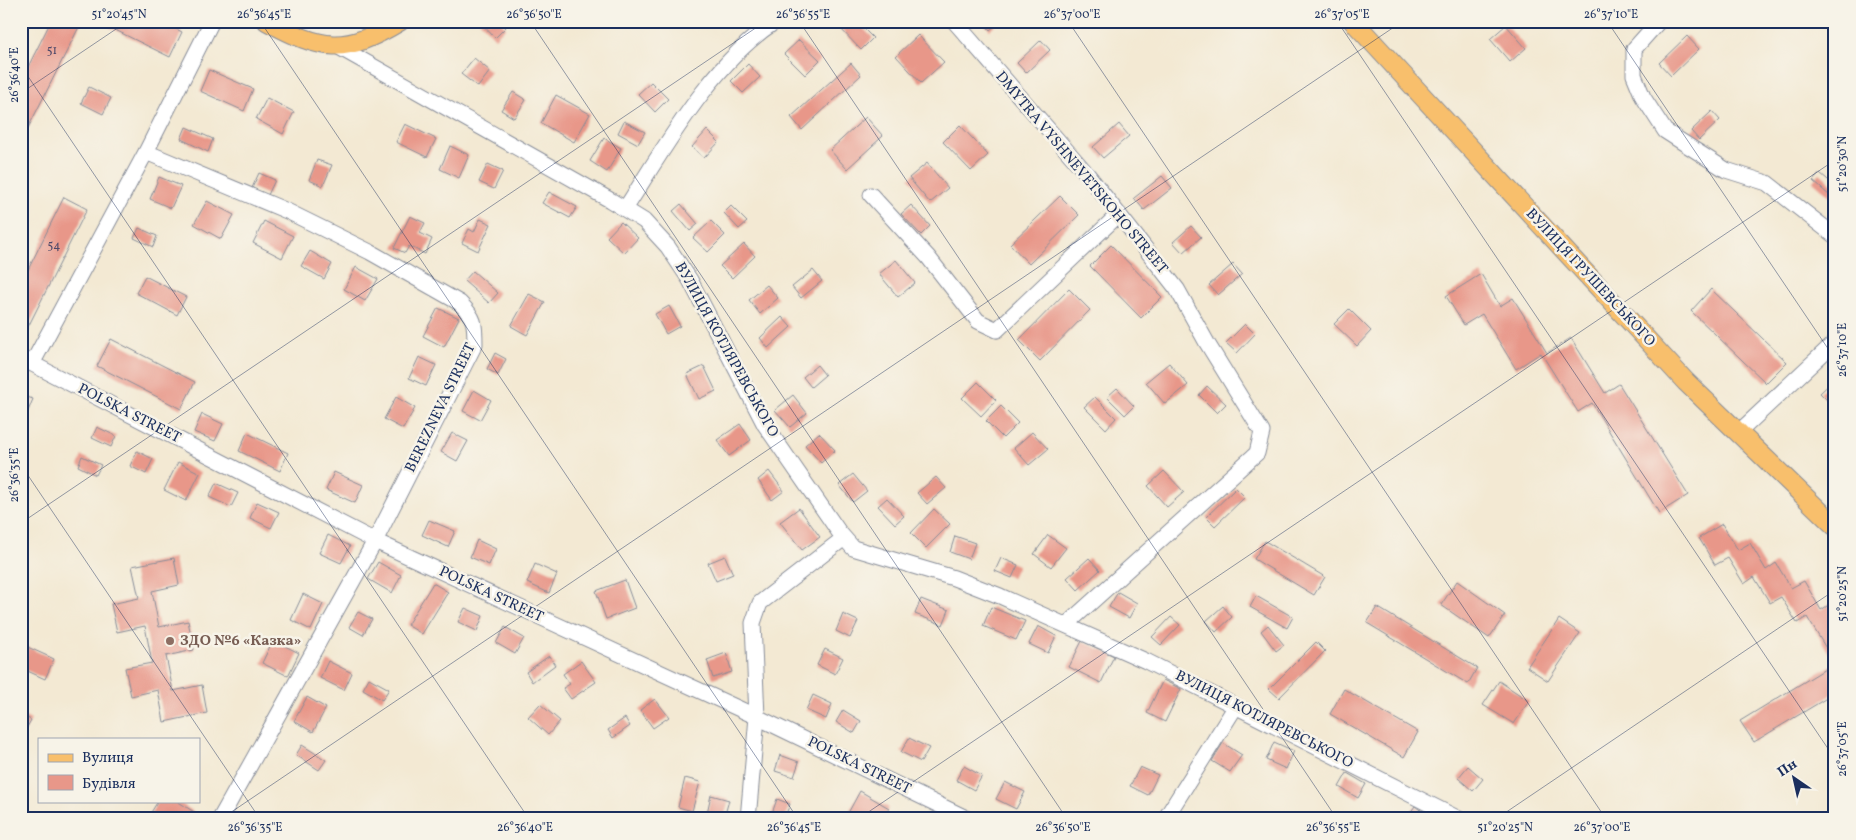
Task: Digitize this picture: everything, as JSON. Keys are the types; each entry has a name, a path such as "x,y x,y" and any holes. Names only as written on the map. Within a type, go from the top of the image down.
{"main road":[{"name":"ВУЛИЦЯ КОТЛЯРЕВСЬКОГО","path":"267,21 310,42 336,46"},
{"path":"336,46 374,38 400,21"},
{"name":"ВУЛИЦЯ ГРУШЕВСЬКОГО","path":"1353,21 1686,382 1835,526"}],"street":[{"path":"27,361 146,152 212,21"},
{"path":"625,209 693,105 733,58 776,21"},
{"name":"DMYTRA VYSHNEVETSKOHO STREET","path":"954,21 1119,214 1177,289 1207,343 1262,432 1257,453 1066,626"},
{"path":"1658,21 1634,49 1634,75 1644,97 1665,131 1726,170 1767,183 1835,236"},
{"name":"ВУЛИЦЯ КОТЛЯРЕВСЬКОГО","path":"336,46 644,221 668,247 682,269 765,425 844,538 853,548 954,578 1146,660 1459,819"},
{"name":"BEREZNEVA STREET","path":"146,152 287,210 386,261 460,303 472,315 475,326 475,344 375,541 220,819"},
{"path":"871,195 928,257 978,321 997,330 1119,214"},
{"path":"1738,433 1835,342"},
{"name":"POLSKA STREET","path":"27,361 375,541 757,717 968,819"},
{"path":"748,819 757,717 753,623 760,603 844,538"},
{"path":"1165,819 1236,706"}],"building":[{"path":"51,21 82,21 24,136 21,135 21,81"},
{"path":"97,21 161,21 182,32 170,57"},
{"path":"479,21 500,21 506,27 495,38"},
{"path":"843,21 856,21 873,38 861,50 838,26"},
{"path":"982,21 1000,21 990,30"},
{"path":"1506,25 1526,48 1510,62 1490,39"},
{"path":"918,35 944,62 921,83 896,56"},
{"path":"1687,36 1699,49 1671,76 1659,63"},
{"path":"799,40 820,60 805,75 784,54"},
{"path":"1041,40 1050,50 1026,73 1017,63"},
{"path":"474,58 490,71 478,87 461,74"},
{"path":"851,63 861,75 802,130 791,117"},
{"path":"748,64 760,77 743,93 731,81"},
{"path":"209,70 253,89 244,111 200,91"},
{"path":"651,82 668,99 655,112 638,94"},
{"path":"89,87 111,98 103,114 81,103"},
{"path":"513,92 526,100 514,118 501,110"},
{"path":"556,95 590,114 574,142 541,123"},
{"path":"267,98 294,112 283,134 256,119"},
{"path":"1712,111 1720,120 1699,140 1691,131"},
{"path":"866,117 883,136 847,169 830,150"},
{"path":"624,121 645,132 638,144 618,133"},
{"path":"405,124 436,139 427,157 396,142"},
{"path":"1119,124 1129,136 1103,158 1093,147"},
{"path":"960,125 988,155 971,171 943,142"},
{"path":"186,127 213,139 208,152 181,139"},
{"path":"707,130 719,142 704,158 692,147"},
{"path":"604,138 621,148 607,172 590,161"},
{"path":"450,146 469,155 459,178 440,169"},
{"path":"317,160 332,165 323,186 309,180"},
{"path":"927,163 948,188 930,203 909,178"},
{"path":"488,164 503,171 494,189 479,182"},
{"path":"259,173 275,180 268,195 252,188"},
{"path":"1820,173 1835,186 1835,191 1830,196 1813,181"},
{"path":"1162,176 1172,188 1144,210 1134,198"},
{"path":"159,177 181,186 171,208 150,199"},
{"path":"549,192 577,207 570,218 542,203"},
{"path":"1060,196 1079,215 1029,264 1010,244"},
{"path":"64,197 87,209 26,331 21,328 21,284"},
{"path":"207,201 234,215 221,239 194,224"},
{"path":"681,204 698,224 690,231 673,211"},
{"path":"911,205 930,226 921,235 901,214"},
{"path":"731,206 747,222 739,229 724,213"},
{"path":"410,216 425,223 420,233 432,239 425,254 409,246 405,253 394,248"},
{"path":"480,219 491,224 478,251 462,243 469,229 474,232"},
{"path":"264,221 293,236 282,258 253,243"},
{"path":"711,221 725,235 708,252 693,238"},
{"path":"621,222 638,238 624,253 607,237"},
{"path":"1191,226 1201,237 1183,253 1173,242"},
{"path":"139,228 157,236 153,247 134,238"},
{"path":"744,244 755,256 732,278 720,266"},
{"path":"1111,245 1162,297 1141,318 1090,266"},
{"path":"310,251 332,264 324,279 301,266"},
{"path":"896,260 915,283 898,297 879,274"},
{"path":"1233,264 1242,274 1218,295 1209,285"},
{"path":"356,267 378,279 365,301 344,289"},
{"path":"813,270 822,281 801,298 792,287"},
{"path":"473,271 498,293 489,303 464,281"},
{"path":"1481,274 1500,306 1513,298 1547,353 1571,338 1605,393 1619,384 1688,495 1659,513 1592,403 1578,412 1541,353 1516,369 1482,314 1464,325 1446,296"},
{"path":"145,276 186,297 177,315 136,293"},
{"path":"767,285 778,298 760,314 749,300"},
{"path":"1069,289 1090,310 1040,361 1019,340"},
{"path":"1711,289 1787,362 1766,383 1691,311"},
{"path":"529,294 545,302 527,335 511,326"},
{"path":"669,306 680,326 666,334 655,314"},
{"path":"438,308 459,318 444,347 423,336"},
{"path":"1349,309 1371,331 1357,346 1334,324"},
{"path":"782,317 791,327 768,348 760,338"},
{"path":"1245,324 1255,334 1237,353 1226,343"},
{"path":"111,339 195,382 181,409 97,366"},
{"path":"495,353 506,359 498,375 487,369"},
{"path":"419,357 436,365 426,386 409,378"},
{"path":"1169,363 1188,385 1165,404 1146,382"},
{"path":"817,365 825,375 811,387 803,377"},
{"path":"704,366 716,391 699,399 687,374"},
{"path":"1835,379 1835,408 1820,393"},
{"path":"978,382 996,400 981,416 962,398"},
{"path":"1207,386 1226,404 1217,413 1199,395"},
{"path":"1117,388 1134,406 1125,415 1107,397"},
{"path":"474,390 491,400 480,420 463,411"},
{"path":"21,395 33,399 26,416 21,414"},
{"path":"793,395 807,413 790,427 775,410"},
{"path":"396,397 415,408 403,429 384,419"},
{"path":"1095,397 1116,418 1106,429 1084,407"},
{"path":"1001,406 1018,423 1003,438 986,421"},
{"path":"202,414 223,424 215,441 194,432"},
{"path":"740,424 751,440 729,456 717,440"},
{"path":"97,427 116,436 111,447 92,438"},
{"path":"1032,432 1048,449 1029,465 1014,448"},
{"path":"247,433 288,453 280,471 239,451"},
{"path":"452,433 468,441 457,461 441,452"},
{"path":"819,433 835,450 821,463 805,445"},
{"path":"137,451 153,459 146,474 130,466"},
{"path":"82,456 101,465 96,475 78,466"},
{"path":"178,462 200,473 186,501 164,490"},
{"path":"769,471 784,491 772,500 758,480"},
{"path":"1164,471 1184,492 1167,507 1148,486"},
{"path":"334,472 363,485 355,503 326,490"},
{"path":"853,474 867,491 853,502 839,485"},
{"path":"936,477 946,488 927,504 917,493"},
{"path":"216,483 238,493 231,507 209,497"},
{"path":"1236,488 1245,497 1215,526 1206,517"},
{"path":"887,498 904,516 895,524 878,506"},
{"path":"257,502 279,512 271,528 250,518"},
{"path":"799,508 820,537 802,550 780,522"},
{"path":"934,509 950,524 926,548 911,533"},
{"path":"429,520 455,531 448,547 422,535"},
{"path":"1722,524 1738,550 1750,543 1766,570 1776,563 1791,588 1804,581 1821,610 1833,602 1835,606 1835,663 1807,617 1797,623 1781,597 1770,603 1754,577 1744,584 1728,558 1715,565 1699,538"},
{"path":"328,535 350,546 341,563 319,553"},
{"path":"1048,535 1066,548 1051,567 1034,554"},
{"path":"955,536 975,543 969,559 950,552"},
{"path":"477,540 496,549 489,565 470,557"},
{"path":"1265,541 1325,577 1314,595 1254,559"},
{"path":"725,556 733,574 716,581 708,563"},
{"name":"ЗДО №6 «Казка»","path":"174,558 179,585 152,591 159,627 188,621 194,650 166,656 173,691 202,685 207,713 164,722 158,690 131,696 125,668 152,663 145,626 117,632 111,604 139,598 132,566"},
{"path":"1001,558 1018,565 1012,578 995,571"},
{"path":"1089,558 1100,570 1078,590 1067,578"},
{"path":"378,562 401,575 392,593 368,579"},
{"path":"535,564 557,574 549,593 527,583"},
{"path":"625,580 635,608 606,619 596,591"},
{"path":"1457,581 1505,615 1489,638 1441,605"},
{"path":"433,583 448,592 422,634 407,625"},
{"path":"1118,592 1137,603 1129,618 1109,607"},
{"path":"303,594 323,604 311,630 291,620"},
{"path":"1256,596 1293,617 1287,628 1250,607"},
{"path":"921,599 949,610 943,625 915,614"},
{"path":"1223,606 1232,617 1216,632 1206,621"},
{"path":"991,607 1025,621 1016,640 983,626"},
{"path":"1377,607 1477,668 1468,684 1367,623"},
{"path":"465,608 483,616 477,631 458,622"},
{"path":"358,612 372,619 363,635 349,627"},
{"path":"843,614 858,621 850,638 836,631"},
{"path":"1171,617 1180,625 1161,645 1152,637"},
{"path":"1559,619 1580,633 1548,681 1527,667"},
{"path":"1268,625 1284,645 1276,651 1261,631"},
{"path":"1038,626 1056,636 1048,653 1029,644"},
{"path":"505,627 524,638 515,654 496,643"},
{"path":"273,640 299,653 288,676 262,663"},
{"path":"1082,641 1114,656 1101,683 1069,667"},
{"path":"1316,642 1325,651 1279,698 1269,689"},
{"path":"21,644 54,659 45,679 21,668"},
{"path":"825,649 843,658 835,674 817,665"},
{"path":"726,653 732,672 713,678 707,660"},
{"path":"549,656 555,665 532,682 526,672"},
{"path":"328,661 352,673 344,690 320,678"},
{"path":"581,661 596,682 571,699 563,688 570,684 563,674"},
{"path":"1835,663 1835,693 1754,742 1740,721"},
{"path":"369,678 389,689 382,700 363,689"},
{"path":"1163,680 1181,689 1165,722 1147,713"},
{"path":"1499,681 1529,701 1514,724 1483,705"},
{"path":"1344,689 1418,732 1404,757 1330,714"},
{"path":"813,695 832,704 826,719 806,710"},
{"path":"307,697 326,708 313,732 294,721"},
{"path":"655,699 669,717 653,728 640,710"},
{"path":"540,704 560,721 548,735 528,717"},
{"path":"843,710 861,721 854,733 836,722"},
{"path":"21,715 31,720 21,738"},
{"path":"625,718 630,726 613,738 608,730"},
{"path":"909,738 929,748 921,762 901,752"},
{"path":"1274,742 1294,751 1286,769 1266,760"},
{"path":"1223,743 1242,755 1230,772 1212,761"},
{"path":"302,745 326,760 319,770 296,755"},
{"path":"780,755 799,762 794,777 775,771"},
{"path":"964,766 982,776 974,790 956,780"},
{"path":"1468,766 1483,779 1473,791 1458,778"},
{"path":"1140,767 1158,775 1148,795 1130,786"},
{"path":"1347,773 1366,784 1358,798 1339,787"},
{"path":"685,778 700,782 692,811 678,807"},
{"path":"1005,782 1025,792 1016,809 996,799"},
{"path":"860,791 889,808 882,819 853,819 847,815"},
{"path":"711,795 729,800 724,818 707,813"},
{"path":"777,799 790,804 784,819 770,819"},
{"path":"157,802 179,802 194,812 190,819 147,819"},
{"path":"1415,806 1432,819 1407,817"},
{"path":"1525,814 1531,819 1521,819"}],"place":[{"name":"ЗДО №6 «Казка»","path":"170,641"}]}
